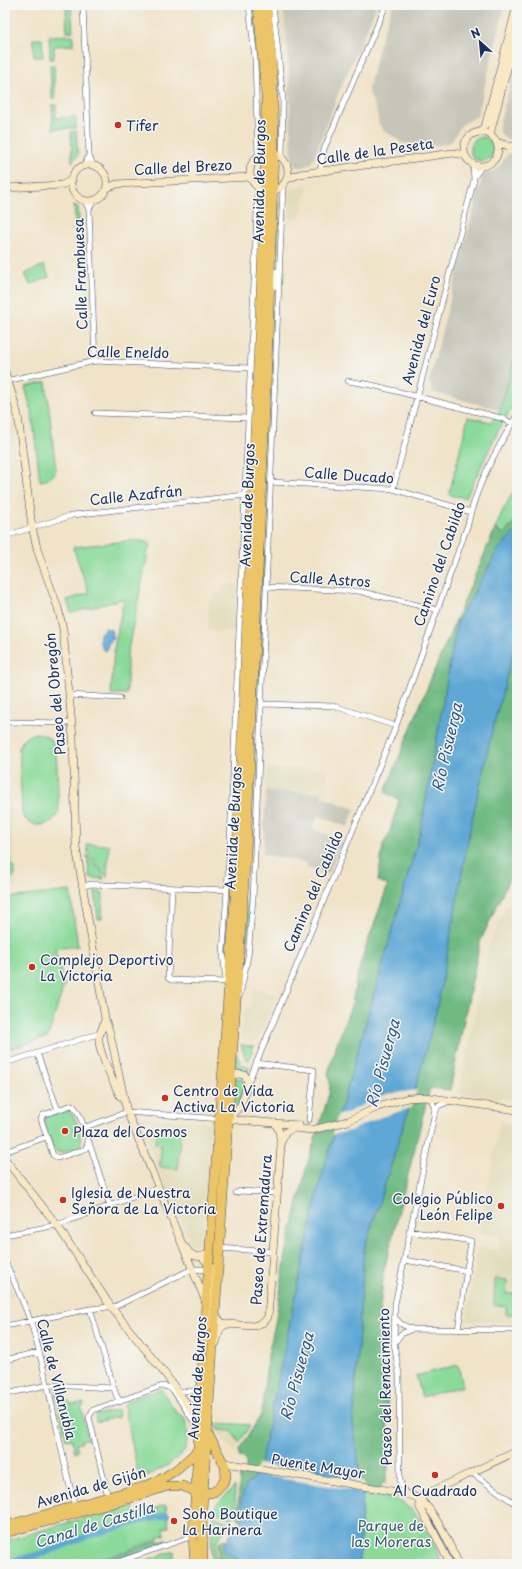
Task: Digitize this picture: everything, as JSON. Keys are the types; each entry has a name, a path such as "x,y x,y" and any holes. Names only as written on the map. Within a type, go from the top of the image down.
{"highway":[{"name":"Avenida de Burgos","path":"252,6 263,53 270,155"},
{"name":"Avenida de Burgos","path":"199,1493 202,1428 208,1363 206,1303 212,1267 219,1248 224,1119 223,1081 235,899 252,714 259,538 264,343 265,190 270,155 274,99 271,6"},
{"name":"Avenida de Burgos","path":"264,343 270,291 265,190"},
{"name":"Avenida de Burgos","path":"245,791 250,575 255,446 263,365"},
{"name":"Avenida de Burgos","path":"208,1363 213,1341 215,1314 212,1267 206,1254 231,1076 236,1006 243,816"},
{"path":"199,1493 214,1492 223,1483 226,1477 223,1460 202,1428"},
{"path":"202,1450 223,1460"},
{"name":"Avenida de Gijón","path":"5,1526 75,1507 156,1482 182,1466 202,1450"},
{"name":"Avenida de Gijón","path":"5,1533 132,1498 168,1486 186,1487 199,1493"},
{"path":"194,1564 193,1536 199,1493"},
{"path":"199,1493 202,1564"}],"street":[{"path":"83,5 89,155 93,165"},
{"path":"320,172 324,149 386,5"},
{"path":"481,132 486,123 517,5"},
{"name":"Avenida de Burgos","path":"252,6 256,87 270,155"},
{"name":"Avenida de Burgos","path":"270,155 283,100 271,6"},
{"path":"490,134 517,31"},
{"path":"256,87 260,81 263,53"},
{"path":"272,61 281,84"},
{"path":"481,132 490,134 498,146 497,157 493,162 482,166 473,164 465,151 469,137 473,134 481,132"},
{"path":"498,146 517,146"},
{"name":"Calle de la Peseta","path":"287,179 300,174 465,151"},
{"path":"84,166 89,155"},
{"path":"270,155 288,169 287,179 283,186 265,190 250,177 250,166 270,155"},
{"name":"Avenida del Euro","path":"393,489 474,177 473,164"},
{"path":"93,165 101,169 107,180 107,188 103,196 93,201 85,201 77,196 73,190 72,180 77,170 84,166 93,165"},
{"name":"Avenida del Euro","path":"474,177 482,166"},
{"name":"Calle de la Peseta","path":"288,169 300,174"},
{"name":"Calle del Brezo","path":"107,188 117,184 250,177"},
{"path":"5,188 62,185 72,180"},
{"name":"Calle del Brezo","path":"107,180 117,184"},
{"path":"62,185 73,190"},
{"name":"Avenida de Burgos","path":"236,1006 248,956 254,885 283,186"},
{"name":"Avenida de Burgos","path":"229,996 223,953 229,865 249,368 253,287 265,190"},
{"name":"Calle Frambuesa","path":"85,201 89,210 96,361"},
{"name":"Calle Frambuesa","path":"89,210 93,201"},
{"path":"270,291 274,287 280,254"},
{"path":"253,287 254,334 264,343 273,342 277,328"},
{"name":"Calle Eneldo","path":"6,380 96,361 249,368"},
{"path":"249,378 254,367 263,365 271,368 270,409 273,420"},
{"name":"Paseo del Obregón","path":"5,372 6,380 18,416 32,527 38,552 58,608 63,629 71,723 76,847 84,886 105,1019 110,1033 113,1053"},
{"path":"348,381 417,396 501,418 512,423"},
{"path":"248,411 255,446"},
{"path":"95,413 248,418"},
{"name":"Camino del Cabildo","path":"224,1119 241,1105 255,1065 396,726 483,480 496,452 517,415"},
{"name":"Calle Ducado","path":"270,482 393,489 471,512"},
{"name":"Calle Azafrán","path":"5,536 73,515 245,495"},
{"path":"259,538 269,507"},
{"path":"240,602 250,575"},
{"name":"Calle Astros","path":"266,587 358,591 438,610"},
{"path":"69,695 120,698"},
{"path":"261,704 334,706 396,726"},
{"path":"235,709 236,785 245,791 254,787 258,774"},
{"path":"252,714 260,739"},
{"path":"5,722 71,723"},
{"path":"230,842 234,820 243,816 253,821 254,885"},
{"path":"229,865 235,899"},
{"path":"84,886 91,884 227,890"},
{"path":"172,888 168,978 226,982"},
{"path":"105,1019 99,1038 106,1066 127,1112 206,1303"},
{"path":"5,1063 101,1033"},
{"path":"101,1033 108,1040 113,1053 127,1112"},
{"path":"37,1053 58,1110"},
{"path":"255,1065 314,1070 308,1120"},
{"name":"Camino del Cabildo","path":"245,1075 251,1071 255,1065"},
{"path":"223,1081 237,1074 245,1075 248,1083"},
{"path":"83,1128 127,1112 312,1125 316,1127 348,1121 392,1101 415,1097 517,1110"},
{"name":"Paseo del Renacimiento","path":"407,1494 402,1488 400,1480 399,1374 394,1343 394,1317 395,1304 409,1231 434,1116 434,1106 431,1098"},
{"path":"434,1116 438,1106 450,1101"},
{"path":"88,1142 85,1150 58,1158 53,1155 41,1122 42,1117 72,1105 76,1107 110,1206"},
{"path":"241,1105 244,1116 251,1121"},
{"name":"Paseo de Extremadura","path":"226,1324 254,1326 264,1322 268,1317 280,1145 279,1131 275,1123"},
{"name":"Paseo de Extremadura","path":"280,1145 286,1132 294,1128 312,1130 316,1127"},
{"path":"5,1152 46,1137"},
{"path":"5,1159 57,1225 111,1307 179,1391 202,1428"},
{"path":"5,1236 57,1225 158,1188"},
{"path":"236,1192 277,1193"},
{"path":"409,1231 471,1241 468,1271 458,1330"},
{"path":"180,1239 190,1254 206,1254"},
{"path":"219,1248 273,1252"},
{"path":"404,1260 468,1271"},
{"name":"Calle de Villanubla","path":"5,1261 30,1321 39,1352 48,1385 75,1507"},
{"path":"5,1326 116,1306 192,1269 212,1267 210,1327 213,1341"},
{"path":"90,1310 116,1395 120,1402"},
{"path":"179,1391 193,1391 197,1389 200,1383 220,1329 226,1324 221,1322 215,1314"},
{"path":"394,1317 401,1324 412,1329 517,1330"},
{"path":"394,1343 401,1334 412,1329"},
{"path":"5,1360 39,1352"},
{"path":"162,1386 166,1375"},
{"path":"5,1394 48,1385 114,1388"},
{"path":"108,1497 89,1417 93,1410 120,1402 162,1386 168,1387 172,1390 202,1428"},
{"path":"418,1498 517,1451"},
{"name":"Puente Mayor","path":"223,1460 244,1466 381,1489 407,1494 418,1498"},
{"path":"472,1473 517,1504"},
{"path":"418,1498 420,1508 450,1564"},
{"path":"418,1498 423,1502 434,1517 459,1564"},
{"path":"112,1564 193,1536"}],"shaded area":[{"path":"275,5 312,5 299,48 279,49"},
{"path":"283,5 377,5 338,94 315,156 311,163 303,167 297,167 292,162 288,49"},
{"path":"393,5 505,5 477,116 461,125 452,141 442,145 431,146 402,143 395,137 385,132 379,124 377,113 368,90 383,33"},
{"path":"517,59 517,139 507,139 499,131 499,126"},
{"path":"510,153 516,153 517,162 517,351 500,410 433,392 429,381 482,178 485,174 494,171 501,165 506,156"},
{"path":"308,185 300,217 289,219 291,188"},
{"path":"237,584 235,632 208,631 209,599 212,599 225,585"},
{"path":"267,768 327,770 326,798 322,797 321,793 266,791"},
{"path":"266,791 322,793 322,797 355,809 348,827 318,816 312,829 342,840 328,874 306,866 307,863 263,854"},
{"path":"5,798 9,799 17,886 5,887"},
{"path":"517,884 517,1101 459,1093 490,942"},
{"path":"253,987 277,996 256,1043 241,1038 244,1009 252,1006"},
{"path":"139,1117 211,1123 203,1245 191,1246 139,1122"},
{"path":"500,1122 517,1123 517,1322 466,1321 478,1247 498,1250 500,1235 479,1233"},
{"path":"5,1274 14,1295 5,1299"},
{"path":"218,1430 232,1431 237,1437 239,1443 235,1454 219,1434"}],"green space":[{"path":"66,5 71,5 73,31 67,32"},
{"path":"73,35 73,45 54,46 54,59 50,59 49,36"},
{"path":"33,39 42,39 43,57 34,57"},
{"path":"50,65 54,65 55,99 52,99"},
{"path":"52,105 56,105 56,118 76,117 76,128 53,129"},
{"path":"76,131 78,155 72,162 71,132"},
{"path":"482,137 491,140 494,149 491,158 482,161 473,158 470,149 473,140"},
{"path":"276,204 280,204 278,241 274,259"},
{"path":"74,205 78,207 80,238 76,240"},
{"path":"44,265 49,277 30,285 25,274"},
{"path":"517,351 517,400 499,429 466,498 449,495 468,417 491,422 500,410"},
{"path":"46,382 56,470 50,478 40,481 32,413 25,387"},
{"path":"517,485 517,519 504,534 495,529 503,510"},
{"path":"517,519 517,530 498,550 457,623 420,833 318,1190 261,1461 255,1477 246,1485 247,1514 244,1517 243,1525 237,1517 240,1476 246,1474 246,1461 239,1457 239,1450 261,1415 268,1355 275,1324 286,1253 307,1165 329,1094 330,1083 328,1073 337,1043 352,1003 357,976 365,949 388,885 378,881 383,845 389,834 399,800 385,792 434,671 495,529 504,534"},
{"path":"136,540 150,543 127,655 127,694 111,694 114,648 124,599 71,613 67,600 89,593 73,547"},
{"path":"264,550 259,699 257,683 262,556"},
{"path":"517,638 517,862 480,942 450,1090 430,1088 384,1270 379,1319 379,1342 387,1383 388,1469 385,1483 382,1483 379,1496 363,1494 353,1424 364,1250 416,1086 437,1008 471,824 492,731"},
{"path":"36,733 48,738 56,747 59,811 52,821 44,825 36,825 29,822 24,818 22,812 19,749 25,738"},
{"path":"87,844 109,845 107,877 88,853"},
{"path":"5,852 14,867 15,875 13,877 10,877"},
{"path":"87,855 102,873 104,879 90,878"},
{"path":"248,878 250,920 243,961"},
{"name":"Complejo Deportivo La Victoria","path":"70,891 78,946 55,949 64,985 48,1037 5,1050 5,898"},
{"path":"95,892 103,893 102,919 98,919"},
{"path":"241,1045 254,1046 249,1060 246,1059"},
{"path":"236,1053 241,1064 250,1068 248,1071 237,1072 235,1069"},
{"path":"234,1079 242,1079 245,1084 238,1106 233,1108"},
{"path":"65,1109 72,1114 75,1119 79,1129 81,1144 77,1148 60,1153 56,1152 53,1148 44,1122 47,1115"},
{"path":"156,1132 180,1133 178,1169 160,1167 161,1145 155,1144"},
{"path":"495,1279 507,1280 506,1294 517,1294 517,1314 506,1314 506,1306 494,1305"},
{"path":"458,1365 463,1386 422,1397 416,1376"},
{"path":"161,1389 176,1412 184,1417 188,1429 186,1448 180,1456 168,1465 149,1475 139,1478 124,1406 127,1401"},
{"path":"56,1391 72,1404 84,1403 84,1406 81,1406 88,1439 81,1440 82,1443 76,1444 78,1451 75,1452 72,1439 66,1440"},
{"path":"117,1410 119,1417 96,1422 95,1415"},
{"path":"219,1423 250,1425 239,1443 232,1431 218,1430"},
{"path":"235,1486 235,1510 232,1519 213,1511 215,1506"},
{"name":"Parque de las Moreras","path":"363,1494 391,1498 401,1502 409,1508 417,1516 429,1534 442,1564 359,1564"},
{"path":"166,1505 169,1527 164,1528 165,1535 160,1536 158,1540 89,1564 5,1564 5,1541 114,1509 131,1506 133,1507 134,1513 157,1509 158,1507"},
{"path":"214,1516 230,1523 216,1543 216,1559 212,1561 211,1528"},
{"path":"166,1539 166,1543 105,1564 94,1564"},
{"path":"224,1539 227,1540 222,1550 241,1561 242,1564 217,1564 219,1542"},
{"path":"174,1551 174,1563 148,1564 147,1560"}],"water":[{"name":"Río Pisuerga","path":"517,530 517,638 492,731 471,824 437,1008 416,1086 364,1250 353,1424 363,1494 359,1564 242,1564 241,1561 222,1550 233,1528 240,1531 243,1525 241,1518 247,1514 242,1509 241,1500 246,1485 255,1477 261,1461 318,1190 420,833 457,623 498,550"},
{"path":"106,628 111,630 113,635 112,640 108,644 107,650 104,651 99,638 101,632"}],"pier":[{"path":"417,1090 411,1108 381,1117 350,1131 332,1135 338,1115 345,1114 387,1094"},
{"path":"258,1464 363,1481 365,1492 254,1474"}],"waterway":[{"name":"Canal de Castilla","path":"5,1563 45,1553 88,1536 167,1515"}],"place":[{"name":"Tifer","path":"118,125"},
{"name":"Complejo Deportivo La Victoria","path":"32,967"},
{"name":"Centro de Vida Activa La Victoria","path":"165,1098"},
{"name":"Plaza del Cosmos","path":"65,1131"},
{"name":"Iglesia de Nuestra Señora de La Victoria","path":"63,1200"},
{"name":"Colegio Público León Felipe","path":"501,1206"},
{"name":"Al Cuadrado","path":"435,1475"},
{"name":"Soho Boutique La Harinera","path":"174,1521"}]}
